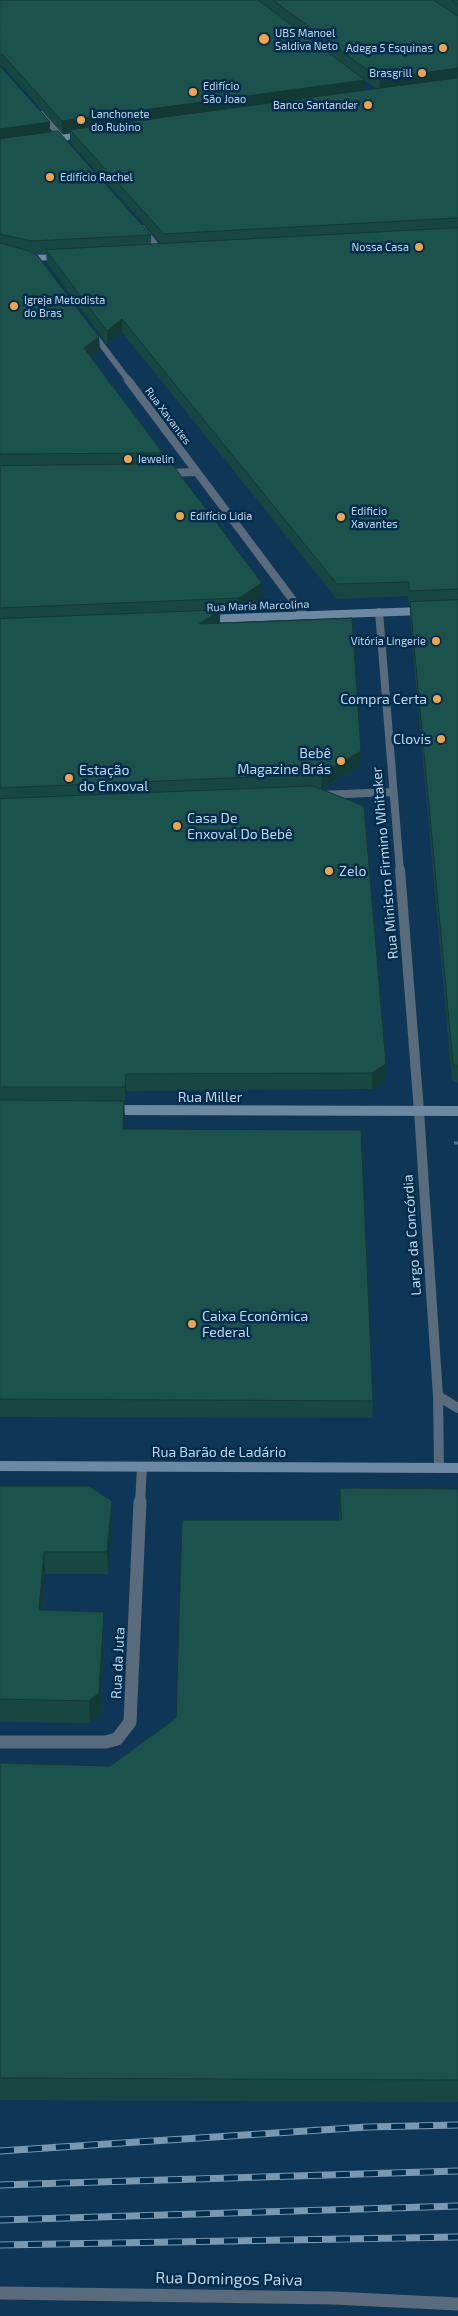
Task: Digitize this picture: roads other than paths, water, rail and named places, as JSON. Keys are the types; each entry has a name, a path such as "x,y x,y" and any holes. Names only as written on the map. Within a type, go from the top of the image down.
{"main road":[{"path":"45,140 90,134"},
{"path":"151,252 170,250"},
{"path":"16,255 32,259 66,257"},
{"name":"Rua Maria Marcolina","path":"196,620 434,610"},
{"name":"Rua Miller","path":"97,1110 419,1111"},
{"path":"419,1111 458,1111"},
{"name":"Rua Barão de Ladário","path":"0,1466 439,1468"},
{"path":"439,1468 458,1468"}],"street":[{"path":"34,106 70,148"},
{"path":"138,223 160,251"},
{"path":"32,259 42,265"},
{"name":"Rua Xavantes","path":"86,324 304,615"},
{"path":"155,473 196,472"},
{"name":"Rua Ministro Firmino Whitaker","path":"379,612 419,1111"},
{"path":"308,795 392,792"},
{"name":"Largo da Concórdia","path":"419,1111 438,1396 439,1468"},
{"path":"438,1396 458,1408"},
{"name":"Rua da Juta","path":"0,1742 106,1742 117,1738 130,1722 142,1467"},
{"name":"Rua Domingos Paiva","path":"0,2293 334,2298 458,2304"}],"railway":[{"path":"0,2151 367,2127 458,2125"},
{"path":"0,2185 458,2171"},
{"path":"0,2220 458,2206"},
{"path":"0,2245 458,2237"}],"place":[{"name":"UBS Manoel Saldiva Neto","path":"264,39"},
{"name":"Adega 5 Esquinas","path":"443,48"},
{"name":"Brasgrill","path":"422,73"},
{"name":"Edifício São Joao","path":"193,92"},
{"name":"Banco Santander","path":"368,105"},
{"name":"Lanchonete do Rubino","path":"81,120"},
{"name":"Edifício Rachel","path":"50,177"},
{"name":"Nossa Casa","path":"419,247"},
{"name":"Igreja Metodista do Bras","path":"14,306"},
{"name":"Iewelin","path":"128,459"},
{"name":"Edifício Lidia","path":"180,516"},
{"name":"Edificio Xavantes","path":"341,517"},
{"name":"Vitória Lingerie","path":"436,641"},
{"name":"Compra Certa","path":"437,699"},
{"name":"Clovis","path":"441,739"},
{"name":"Bebê Magazine Brás","path":"341,761"},
{"name":"Estação do Enxoval","path":"69,778"},
{"name":"Casa De Enxoval Do Bebê","path":"177,826"},
{"name":"Zelo","path":"329,871"},
{"name":"Caixa Econômica Federal","path":"192,1324"}]}
